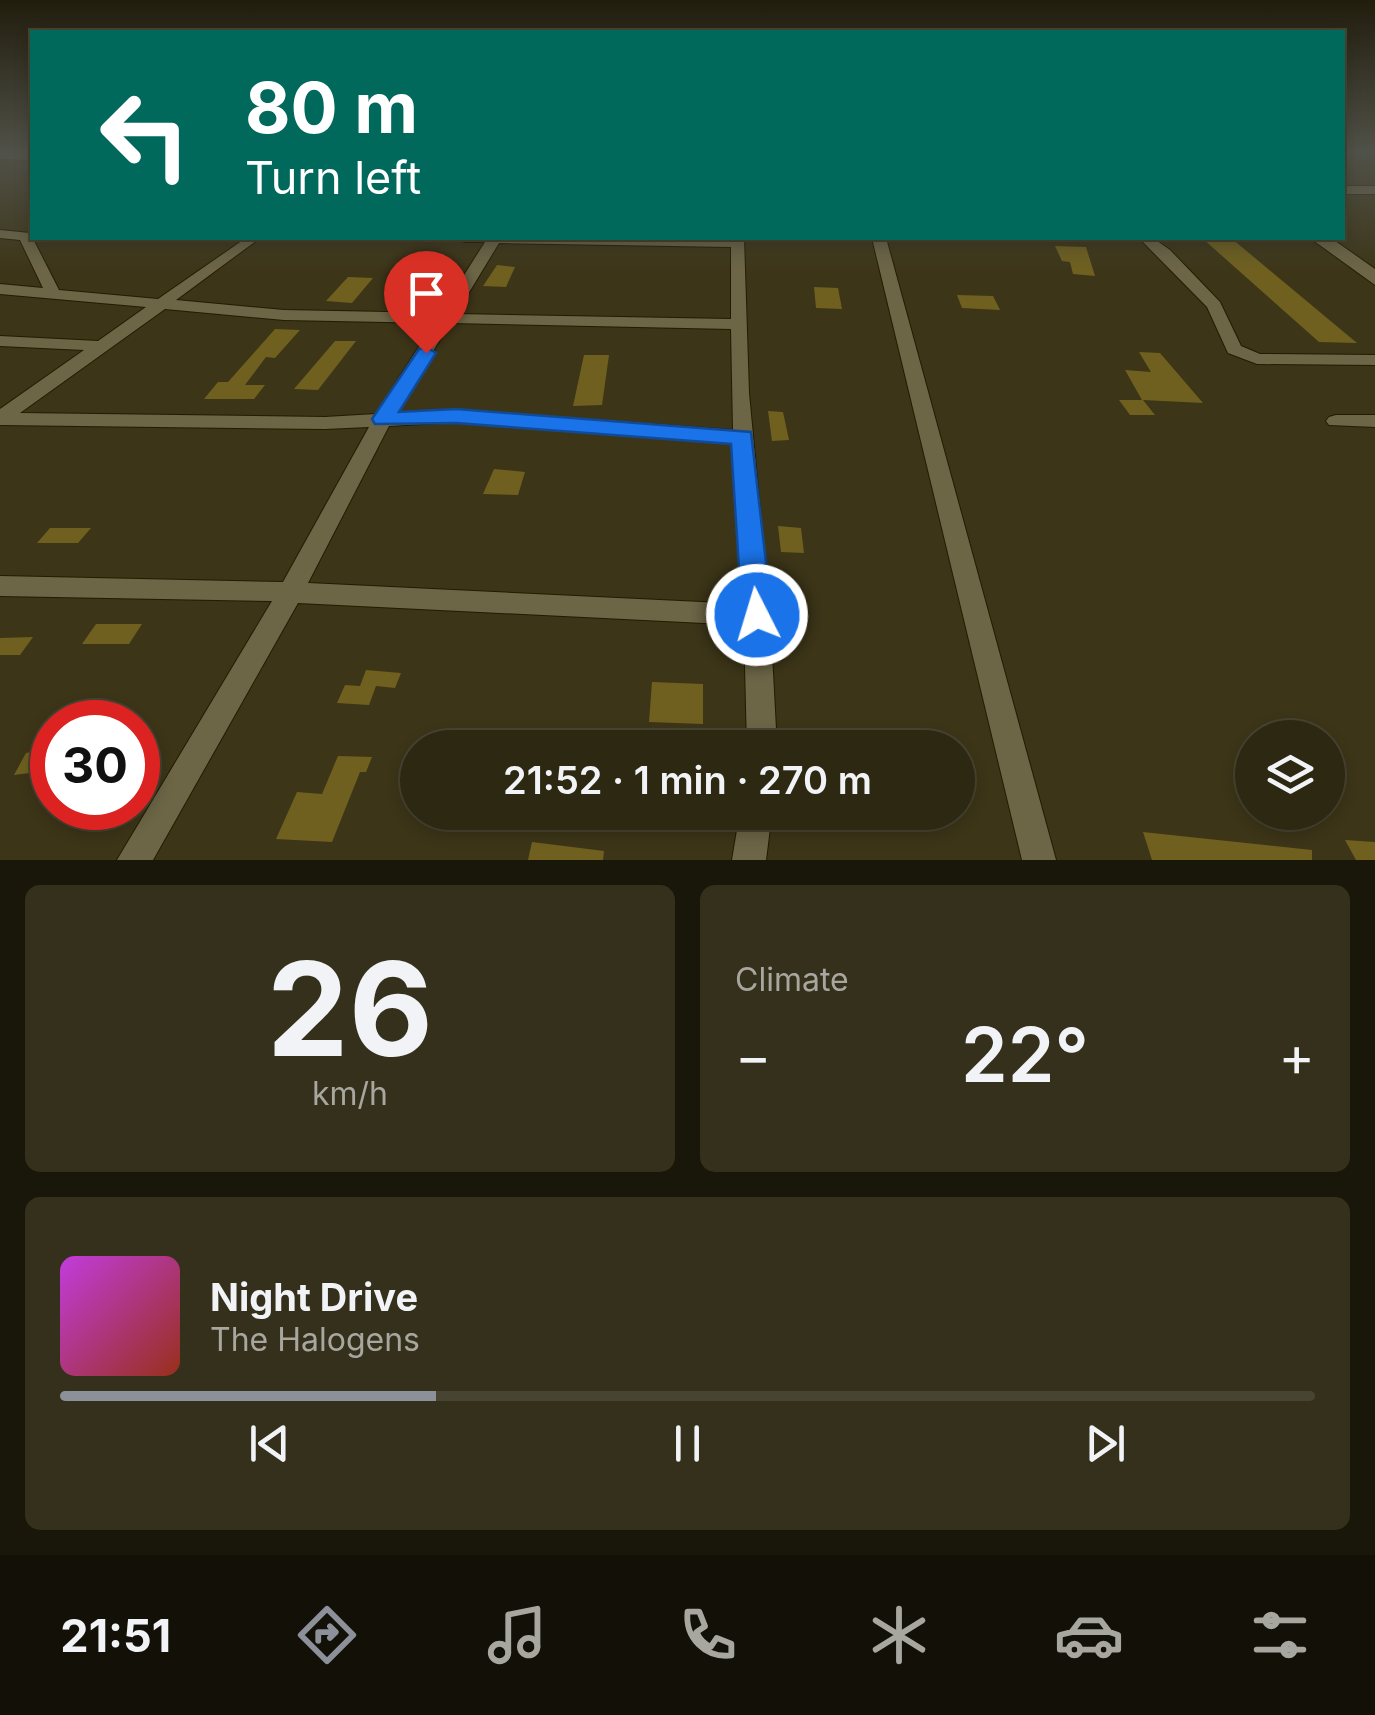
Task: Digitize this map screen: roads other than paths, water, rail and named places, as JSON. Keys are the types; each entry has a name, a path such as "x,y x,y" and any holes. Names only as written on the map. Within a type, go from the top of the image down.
{"street":[{"path":"0,234 25,236"},
{"path":"0,252 25,236"},
{"path":"25,236 52,294"},
{"path":"0,418 251,240"},
{"path":"134,860 290,593 383,419 493,240"},
{"path":"738,240 742,438 757,615 761,730"},
{"path":"880,240 1039,860"},
{"path":"1148,240 1165,253 1214,306 1234,350 1243,355 1375,360"},
{"path":"1322,240 1375,279"},
{"path":"0,289 156,306 447,320 740,324"},
{"path":"0,341 99,346"},
{"path":"0,418 260,424 456,416 742,438"},
{"path":"1336,421 1375,421"},
{"path":"0,586 290,593 757,615"},
{"path":"748,860 753,830"}]}
